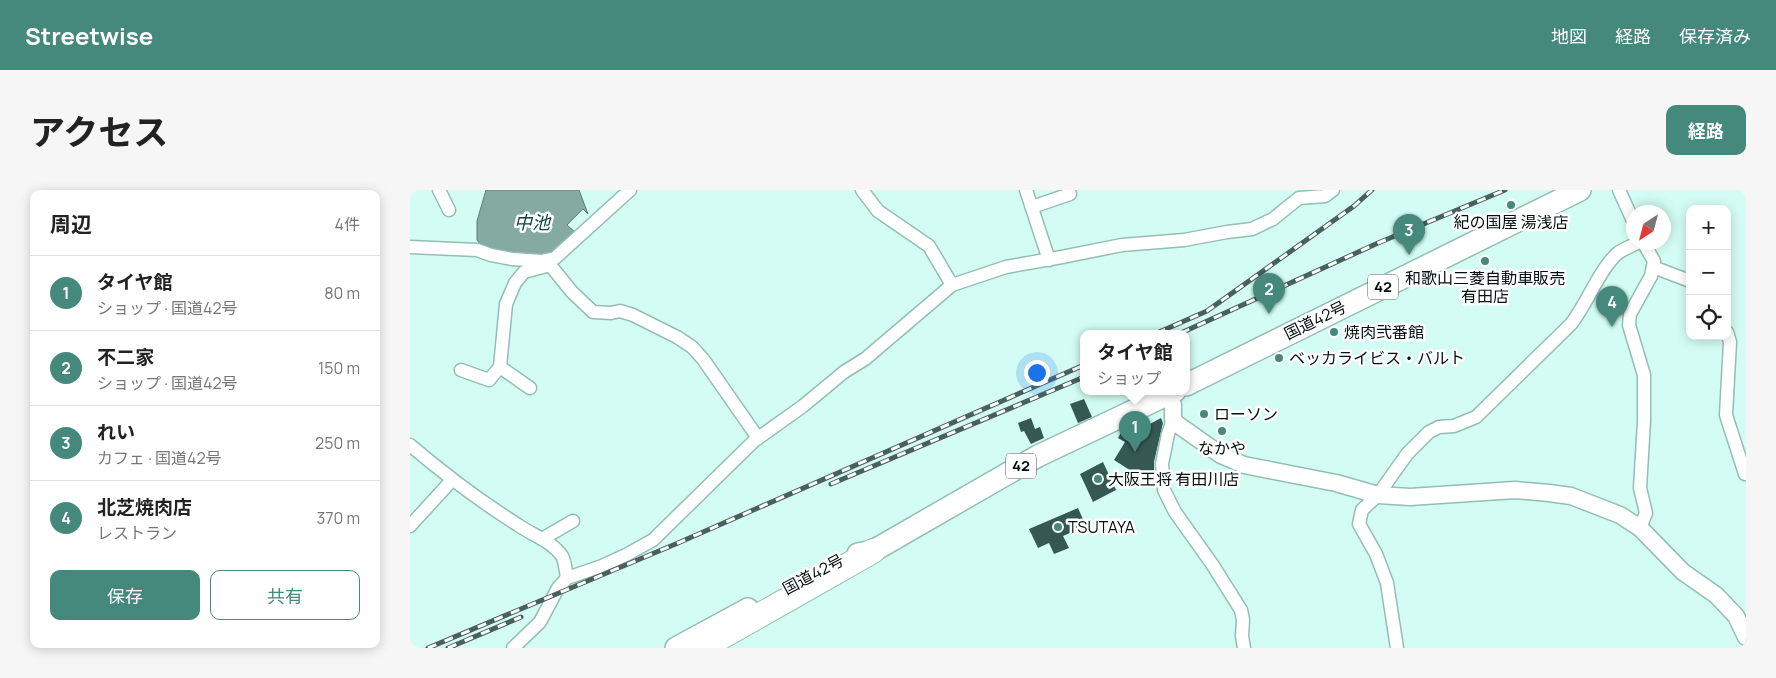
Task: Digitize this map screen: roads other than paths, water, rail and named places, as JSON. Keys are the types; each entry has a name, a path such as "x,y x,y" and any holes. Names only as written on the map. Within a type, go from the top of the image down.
{"highway":[{"name":"国道42号","path":"1190,383 1570,192"},
{"name":"国道42号","path":"676,648 846,556 873,551 1038,456 1167,395"},
{"name":"国道42号","path":"724,648 864,565 951,506"},
{"path":"702,648 873,551"}],"street":[{"path":"439,190 449,210"},
{"path":"461,370 489,380 500,367 506,304 515,283 524,272 548,263 555,258 630,190"},
{"path":"862,190 878,211 929,246 952,285"},
{"path":"1026,190 1049,260"},
{"path":"1032,207 1070,194 1068,190"},
{"path":"513,648 540,622 558,588 567,578 610,563 653,540 758,438 803,406 844,372 864,360 952,285 1006,267 1122,245 1184,240 1252,229 1273,219 1299,198 1324,196 1333,190"},
{"path":"1619,190 1626,205"},
{"path":"410,247 477,250 512,260 548,263 593,312 611,313 620,311 633,315 677,337 692,347 703,359 758,438"},
{"path":"1397,648 1387,583 1376,554 1359,524 1362,510 1378,495 1407,454 1429,432 1439,427 1454,426 1476,417 1490,404 1576,318 1607,266 1618,253 1626,249"},
{"path":"1640,528 1646,513 1640,488 1644,421 1644,375 1629,325 1630,314 1651,276 1654,261 1648,250"},
{"path":"1653,267 1686,279"},
{"path":"1729,340 1726,415 1745,474"},
{"path":"500,367 530,388"},
{"path":"1171,395 1173,420 1162,464 1164,490 1175,512 1212,564 1241,610 1244,648"},
{"path":"1173,420 1221,455 1244,465 1336,483 1378,495 1410,497 1515,490 1571,496 1620,515 1640,528 1683,572 1716,595 1736,616 1746,636"},
{"path":"410,445 452,480 519,526 542,539 562,556 567,578"},
{"path":"410,526 452,480"},
{"path":"542,539 572,521"}],"water":[{"name":"中池","path":"486,190 579,190 588,214 583,209 567,225 576,233 549,255 531,257 488,248 477,240 477,221"}],"railway":[{"path":"1164,330 1207,311 1354,206 1372,190"},
{"path":"1188,330 1378,243 1505,190"},
{"path":"428,648 678,543 1080,367"},
{"path":"831,484 1080,379"},
{"path":"448,648 521,617"}],"place":[{"name":"紀の国屋 湯浅店","path":"1511,205"},
{"name":"れい","path":"1409,255"},
{"name":"和歌山三菱自動車販売 有田店","path":"1485,261"},
{"name":"不二家","path":"1269,314"},
{"name":"北芝焼肉店","path":"1612,327"},
{"name":"焼肉弐番館","path":"1334,332"},
{"name":"ベッカライビス・バルト","path":"1279,358"},
{"name":"ローソン","path":"1204,414"},
{"name":"なかや","path":"1222,431"},
{"name":"タイヤ館","path":"1135,452"},
{"name":"大阪王将 有田川店","path":"1098,479"},
{"name":"TSUTAYA","path":"1058,527"}]}
